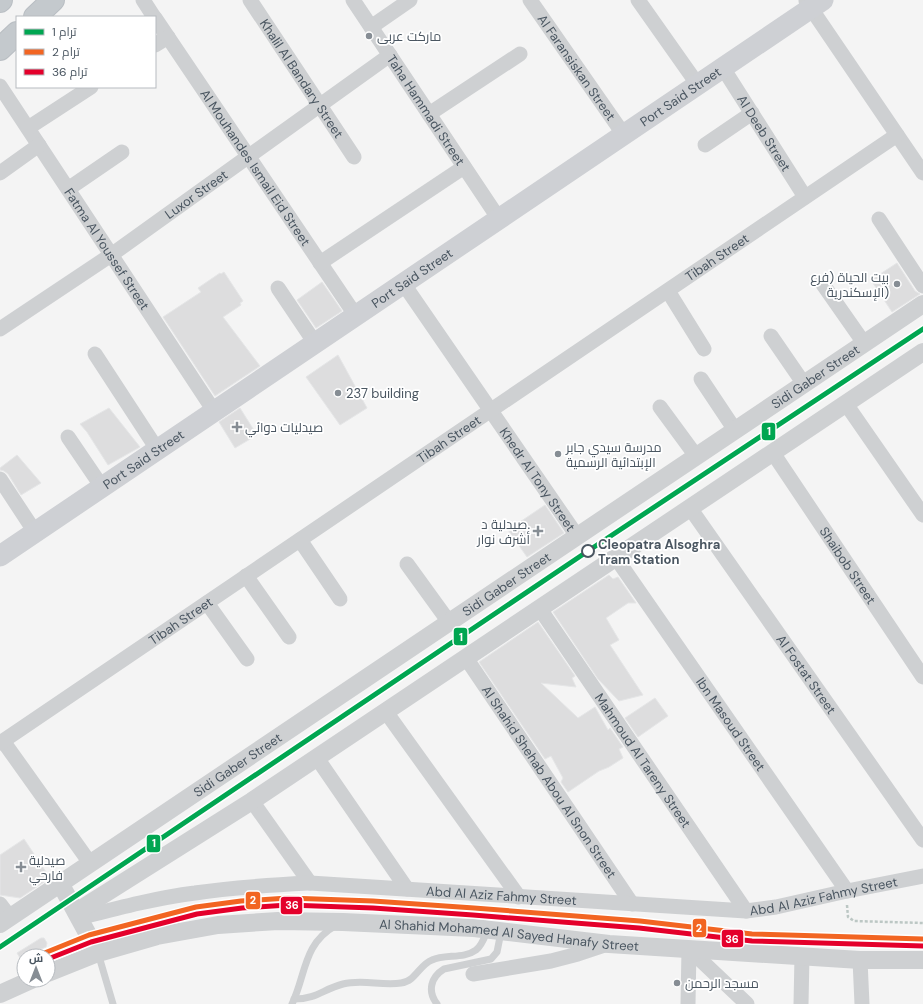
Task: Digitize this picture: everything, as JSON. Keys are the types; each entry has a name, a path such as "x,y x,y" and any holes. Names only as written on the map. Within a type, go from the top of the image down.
{"highway":[{"path":"36,16 53,0"},
{"path":"0,49 16,34"}],"main road":[{"name":"Port Said Street","path":"0,556 723,68 813,3"}],"street":[{"name":"Al Mouhandes Ismail Eid Street","path":"143,0 153,16"},
{"name":"Khalil Al Bandary Street","path":"250,0 354,157"},
{"name":"Taha Hammadi Street","path":"353,0 499,219"},
{"path":"371,27 410,0"},
{"name":"Al Faransiskan Street","path":"530,0 624,135"},
{"path":"638,0 698,85"},
{"path":"813,3 923,173"},
{"name":"Al Mouhandes Ismail Eid Street","path":"156,21 356,316"},
{"path":"156,44 168,37"},
{"path":"430,114 520,54"},
{"name":"Luxor Street","path":"0,329 111,255 390,55"},
{"name":"Al Deeb Street","path":"723,68 805,197"},
{"name":"Fatma Al Youssef Street","path":"0,86 214,411"},
{"path":"28,128 89,88"},
{"path":"705,145 752,113"},
{"name":"Tibah Street","path":"2,742 897,135"},
{"path":"0,173 39,145"},
{"path":"68,189 122,152"},
{"path":"320,263 464,167"},
{"path":"879,219 923,286"},
{"path":"822,283 864,343"},
{"name":"Khedr Al Tony Street","path":"403,284 577,536"},
{"path":"278,288 315,343"},
{"path":"668,290 704,349"},
{"name":"Sidi Gaber Street","path":"3,915 60,883 923,304"},
{"path":"771,336 804,384"},
{"path":"94,354 157,449"},
{"path":"78,915 252,802 922,354"},
{"path":"701,379 735,430"},
{"path":"846,404 923,515"},
{"path":"660,407 696,456"},
{"path":"68,437 102,487"},
{"name":"Shaibob Street","path":"773,453 923,676"},
{"path":"0,479 35,532"},
{"name":"Al Fostat Street","path":"690,508 923,840"},
{"path":"300,540 340,599"},
{"name":"Ibn Masoud Street","path":"616,558 847,891"},
{"path":"407,564 449,622"},
{"path":"246,576 289,637"},
{"path":"207,603 247,659"},
{"name":"Mahmoud Al Tareny Street","path":"540,609 746,911"},
{"name":"Al Shahid Shehab Abou Al Snon Street","path":"466,658 632,904"},
{"path":"386,712 519,897"},
{"path":"2,742 90,863"},
{"path":"317,758 407,889"},
{"path":"252,802 310,883"},
{"name":"Abd Al Aziz Fahmy Street","path":"78,915 194,893 252,886 310,883 746,911 776,907 923,876"},
{"path":"60,883 98,953"},
{"name":"Al Shahid Mohamed Al Sayed Hanafy Street","path":"56,970 98,953 157,936 218,925 278,921 343,922 494,930 609,944 860,960 923,960"},
{"path":"473,974 551,961 609,944"},
{"path":"688,1004 690,949"},
{"path":"690,949 747,1004"},
{"path":"801,1004 802,956"},
{"path":"860,960 862,1004"},
{"path":"0,994 16,987"}],"lane":[{"path":"343,922 332,928 321,937 313,947 308,955 293,1001 316,996 335,987 353,982 394,983 408,981 432,960 467,954 475,951 494,930"},
{"path":"437,1004 431,993 431,985 438,972 444,969 490,959 495,956 498,952 494,930"},
{"path":"98,953 113,1004"}],"path":[{"path":"847,891 847,915 851,920 923,923"}],"building":[{"name":"بيت الحياة (فرع الإسكندرية)","path":"897,263 915,291 920,294 892,312 871,280"},
{"path":"224,272 243,301 240,303 241,305 223,317 260,366 215,396 163,317 201,292 198,288 220,273 221,274"},
{"path":"322,282 342,311 316,328 297,300"},
{"name":"237 building","path":"338,355 367,408 340,425 306,377"},
{"path":"109,408 140,447 108,465 87,432 80,424"},
{"name":"صيدليات دوائي","path":"240,408 257,435 235,448 219,422"},
{"path":"17,455 41,483 21,495 8,474 0,470 0,468"},
{"name":"صيدلية د. أشرف نوار","path":"545,505 564,533 527,557 508,530"},
{"path":"609,575 613,579 618,577 636,603 628,603 606,618 619,640 610,645 643,695 619,701 598,679 553,612"},
{"path":"538,622 575,676 572,678 576,687 541,683 578,718 595,707 608,730 610,728 623,747 619,749 623,758 609,767 599,771 568,792 561,782 563,778 551,756 545,759 479,662"},
{"path":"655,698 668,716 638,737 625,718"},
{"name":"صيدلية فارحي","path":"24,839 50,878 20,898 0,895 0,855"},
{"path":"41,938 44,938 47,943 46,947 44,948 25,948"}],"tram line":[{"name":"1","path":"0,947 588,551 923,329"},
{"name":"2","path":"56,948 89,935 196,907 241,901 288,898 373,901 474,908 640,921 752,934 923,939"},
{"name":"36","path":"56,956 91,942 197,914 242,908 288,905 373,908 473,915 639,928 752,941 923,946"}],"place":[{"name":"ماركت عربى","path":"369,36"},
{"name":"بيت الحياة (فرع الإسكندرية)","path":"897,284"},
{"name":"237 building","path":"338,393"},
{"name":"صيدليات دوائي","path":"237,427"},
{"name":"مدرسة سيدي جابر الإبتدائية الرسمية","path":"558,454"},
{"name":"صيدلية د. أشرف نوار","path":"538,531"},
{"name":"Cleopatra Alsoghra Tram Station","path":"588,551"},
{"name":"صيدلية فارحي","path":"21,867"},
{"name":"مسجد الرحمن","path":"677,983"}]}
